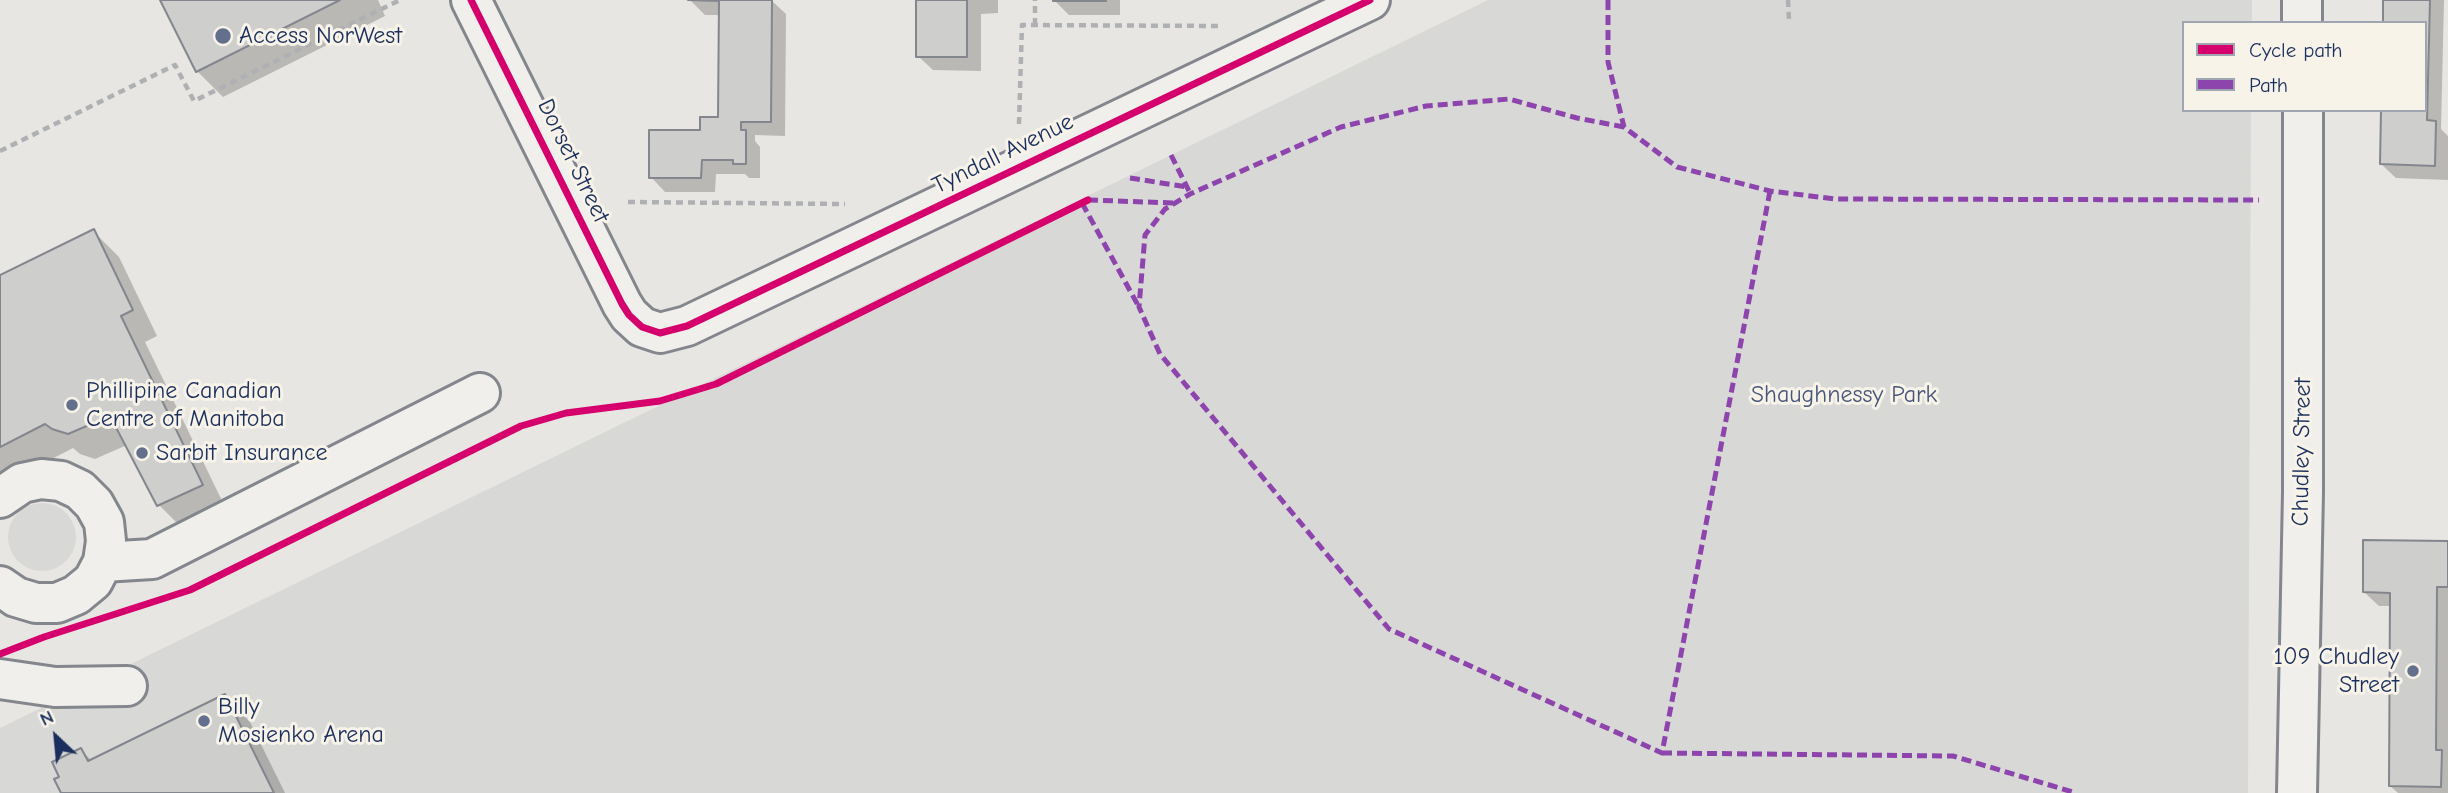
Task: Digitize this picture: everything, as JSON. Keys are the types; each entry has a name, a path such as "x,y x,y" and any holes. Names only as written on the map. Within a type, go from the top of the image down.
{"street":[{"name":"Dorset Street","path":"471,0 622,304 635,321 650,331"},
{"name":"Tyndall Avenue","path":"650,331 670,332 687,326 1370,0"},
{"path":"2302,0 2302,21"},
{"name":"Chudley Street","path":"2297,793 2303,492 2303,112"},
{"path":"103,562 152,559 480,393"},
{"path":"0,498 22,483 41,479 61,481 80,490 94,504 104,522 106,541 103,562 93,581 76,595 57,603 36,603 16,597 0,586"},
{"path":"0,679 55,687 127,686"}],"path":[{"path":"0,151 175,65 194,101 400,0"},
{"path":"1035,0 1035,25"},
{"path":"1788,0 1789,20"},
{"path":"1019,124 1022,25 1219,26"},
{"path":"628,202 845,204"}],"green space":[{"name":"Shaughnessy Park","path":"1488,0 2252,0 2252,21 2182,21 2182,112 2251,112 2248,793 0,793 0,728"},
{"path":"42,503 55,506 66,513 73,524 76,537 73,550 66,561 55,568 42,571 29,568 18,561 11,550 8,537 11,524 18,513 29,506"}],"building":[{"name":"Access NorWest","path":"160,0 340,0 196,72"},
{"path":"688,0 772,0 771,122 741,122 741,130 746,130 746,164 733,164 733,160 702,160 701,178 649,178 649,130 700,130 700,117 718,117 719,1"},
{"path":"916,0 967,0 967,57 916,57"},
{"path":"1106,0 1106,1 1053,1"},
{"path":"2383,0 2430,0 2427,120 2436,121 2435,166 2380,164 2381,112 2427,112 2427,21 2383,21"},
{"path":"94,229 133,310 121,316 203,485 157,506 110,416 68,434 45,424 0,447 0,275"},
{"name":"109 Chudley Street","path":"2363,540 2448,541 2448,587 2437,587 2436,750 2442,750 2441,787 2389,786 2390,593 2363,592"},
{"name":"Billy Mosienko Arena","path":"225,694 274,793 61,793 54,779 59,777 52,762 81,748 88,761"}],"marked path":[{"path":"1608,0 1608,62 1624,127 1677,167 1770,191 1835,199 2259,200"},
{"path":"1624,127 1577,118 1509,99 1426,106 1341,127 1190,194 1165,209 1145,235 1139,307 1160,354 1389,629 1662,753 1770,191"},
{"path":"1171,155 1189,191"},
{"path":"1130,178 1187,187"},
{"path":"1088,200 1175,203"},
{"path":"1082,203 1139,307"},
{"path":"1662,753 1953,756 2076,793"}],"cycle path":[{"path":"471,0 622,304 642,327 660,333 687,326 1370,0"},
{"path":"0,654 190,590 521,426 566,413 660,401 716,384 1088,200"}],"place":[{"name":"Access NorWest","path":"223,36"},
{"name":"Phillipine Canadian Centre of Manitoba","path":"72,405"},
{"name":"Sarbit Insurance","path":"142,453"},
{"name":"109 Chudley Street","path":"2413,671"},
{"name":"Billy Mosienko Arena","path":"204,721"}]}
